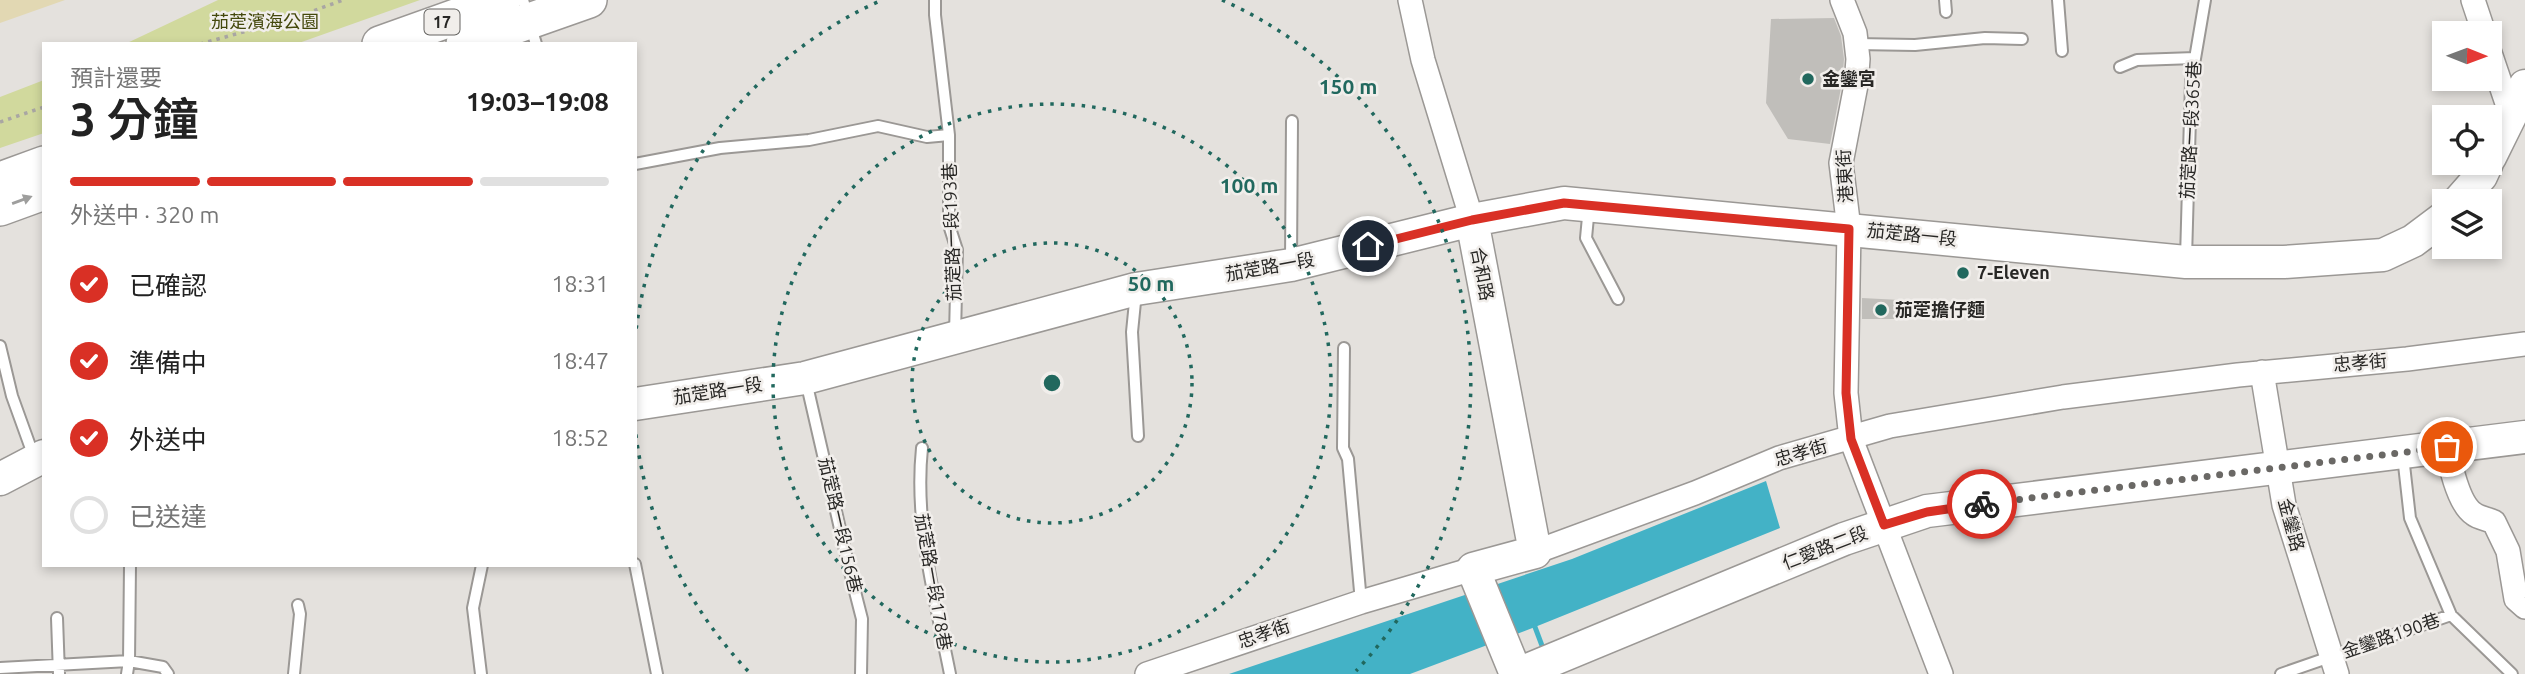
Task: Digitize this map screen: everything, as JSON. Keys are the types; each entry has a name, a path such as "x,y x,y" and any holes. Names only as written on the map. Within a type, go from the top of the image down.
{"main road":[{"name":"17","path":"386,42 503,0"},
{"name":"17","path":"470,42 589,0"},
{"path":"0,180 42,165"},
{"path":"0,208 42,193"}],"street":[{"name":"合和路","path":"1410,0 1423,60 1472,220 1535,552"},
{"name":"港東街","path":"1842,0 1855,33 1858,59 1856,85 1844,136 1841,163 1849,229 1846,393 1851,439 1941,674"},
{"path":"2473,0 2480,21"},
{"path":"2502,86 2514,118"},
{"path":"2502,138 2514,118 2525,86"},
{"path":"2470,189 2481,175"},
{"name":"茄萣路一段","path":"637,404 805,378 1136,289 1291,265 1472,220 1564,203 2186,262 2284,262 2383,255 2413,241 2432,227"},
{"name":"忠孝街","path":"1147,674 1361,602 1476,578 1535,552 1695,493 1779,458 1890,426 2063,397 2262,372 2407,359 2525,344"},
{"name":"金鑾路","path":"2262,372 2284,505 2334,666"},
{"name":"仁愛路二段","path":"1541,666 1844,539 1938,510 2525,437"},
{"path":"2447,447 2453,476 2467,506 2474,514 2494,522 2508,551 2516,599 2525,607"},
{"path":"0,479 40,458"},
{"path":"1476,578 1501,638 1541,666"}],"lane":[{"name":"茄萣路一段193巷","path":"935,0 949,135 949,225 957,250 955,338"},
{"path":"2058,0 2062,51"},
{"name":"茄萣路一段365巷","path":"2186,262 2191,82 2205,0"},
{"path":"1856,44 1915,46 1985,38 2022,39"},
{"path":"2120,66 2137,60 2195,58"},
{"path":"1291,265 1292,121"},
{"path":"637,164 720,148 809,141 878,126 927,137 949,135"},
{"path":"1602,207 1588,217 1586,238 1618,299"},
{"path":"1136,289 1132,332 1138,436"},
{"path":"0,346 12,396 40,458"},
{"path":"1344,348 1343,448 1348,459 1361,602"},
{"name":"茄萣路一段156巷","path":"805,378 862,619 861,674"},
{"name":"茄萣路一段178巷","path":"922,448 919,500 923,538 950,674"},
{"path":"2402,453 2410,518 2451,615 2512,674"},
{"path":"127,674 130,567"},
{"path":"481,674 473,608 482,567"},
{"path":"636,567 657,674"},
{"path":"294,674 300,614 298,605"},
{"name":"金鑾路190巷","path":"2281,674 2334,666 2451,615"},
{"path":"57,618 59,670"},
{"path":"0,668 59,670 129,661 163,667 168,674"}],"path":[{"path":"207,42 294,18 343,0"},
{"path":"0,122 42,108"}],"green space":[{"name":"茄萣濱海公園","path":"218,0 420,0 302,42 129,42"},
{"path":"42,81 42,134 0,148 0,97"}],"sand":[{"path":"0,0 65,0 0,23"}],"water":[{"path":"1766,481 1780,528 1535,627 1410,674 1229,674 1572,559"}],"building":[{"name":"金鑾宮","path":"1834,18 1841,36 1844,59 1830,144 1788,139 1766,103 1771,19"},
{"name":"茄萣擔仔麵","path":"1862,298 1900,300 1898,319 1862,319"}],"waterway":[{"path":"1535,627 1544,651"}],"way so far":[{"path":"1982,504 2447,447"}],"place":[{"name":"金鑾宮","path":"1808,79"},
{"name":"7-Eleven","path":"1963,273"},
{"name":"茄萣擔仔麵","path":"1881,310"}],"route":[{"path":"1368,246 1472,220 1564,203 1849,229 1846,393 1851,439 1884,525 1927,512 1982,504"}]}
